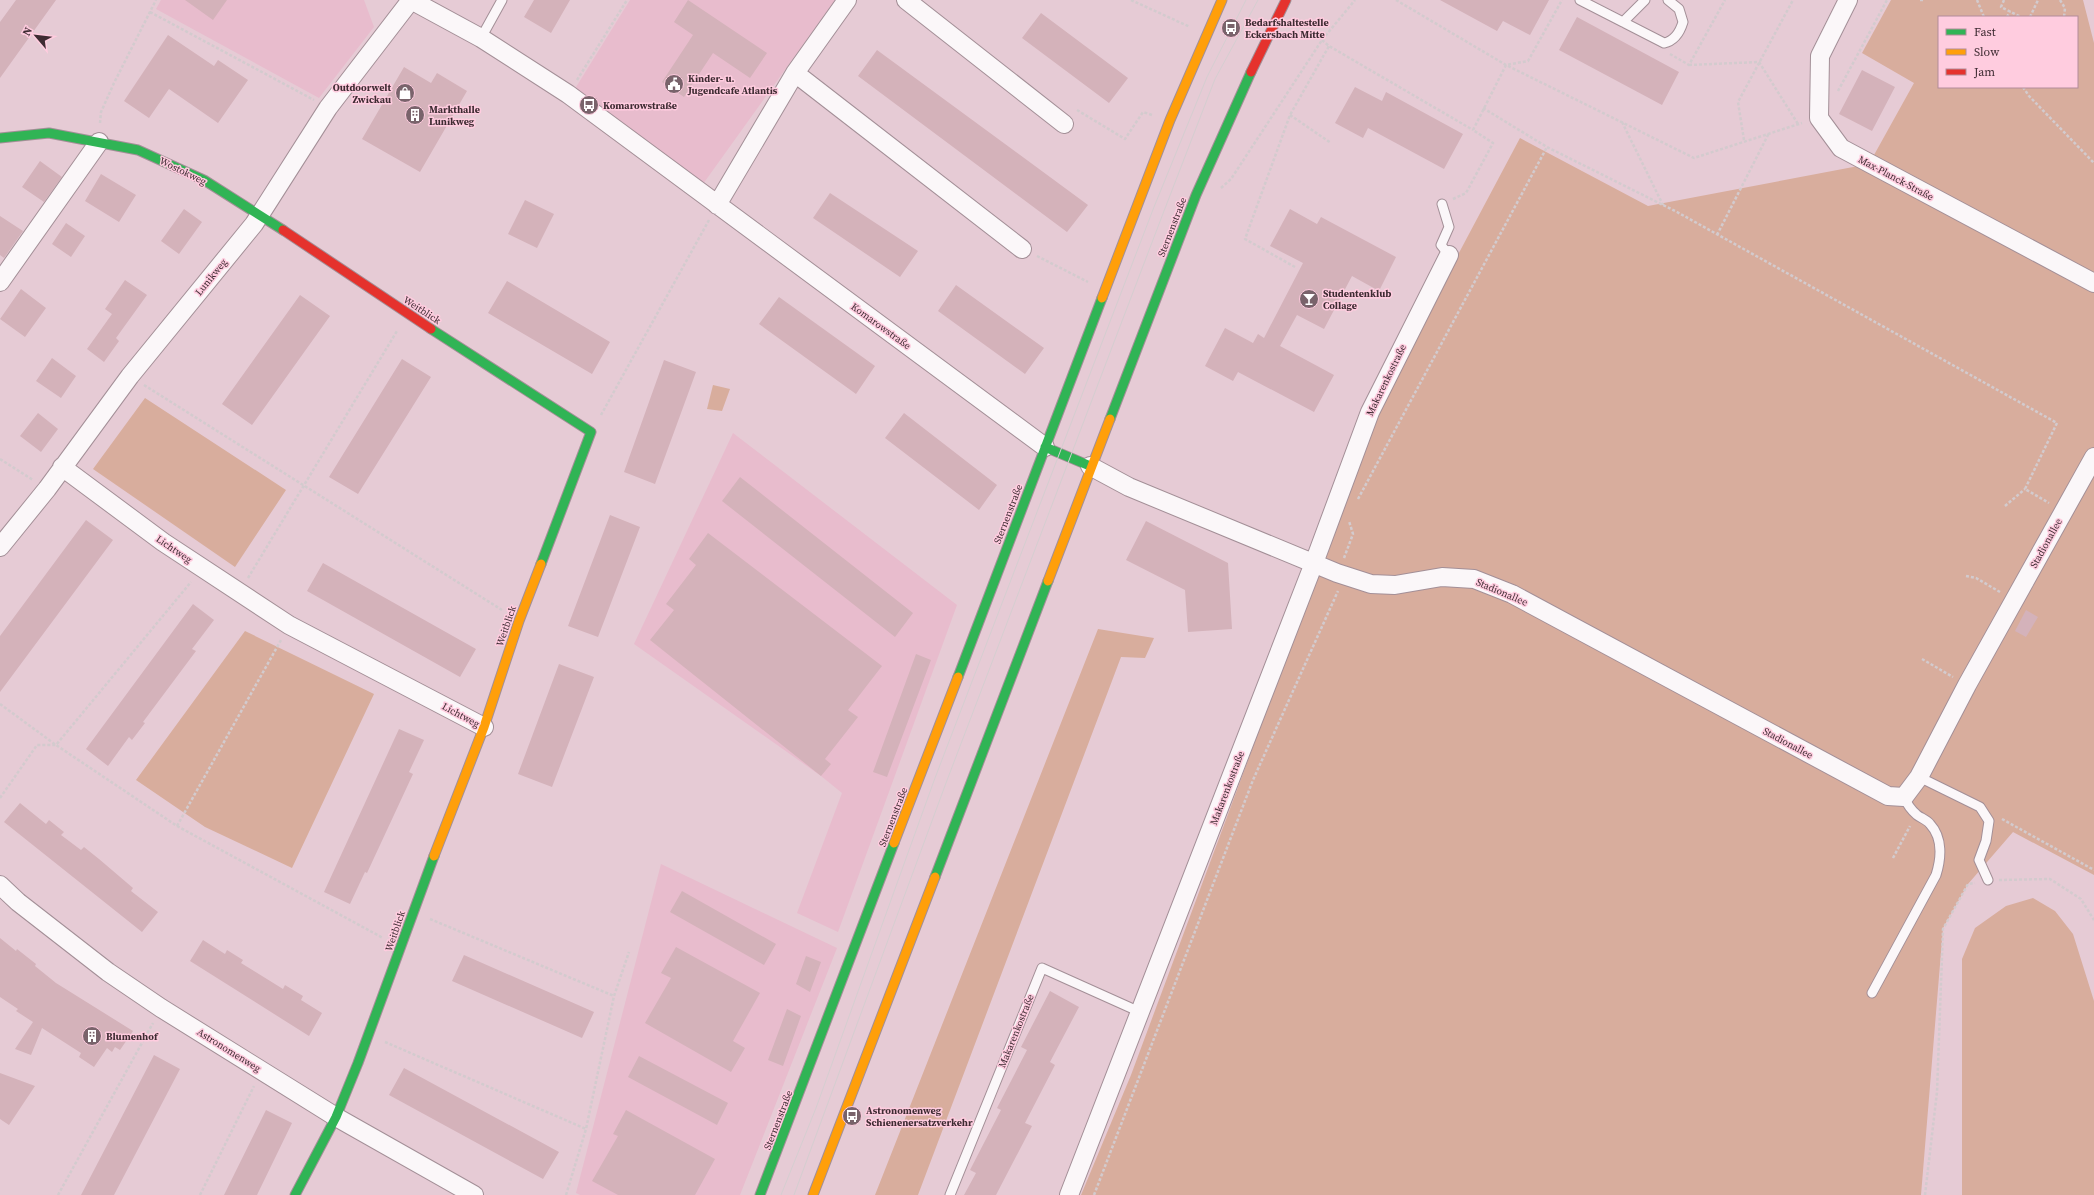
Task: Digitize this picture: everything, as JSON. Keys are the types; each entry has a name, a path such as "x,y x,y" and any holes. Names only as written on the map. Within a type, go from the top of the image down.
{"street":[{"name":"Komarowstraße","path":"411,0 481,38 568,94 1045,447"},
{"name":"Lunikweg","path":"0,547 47,489 130,376 260,215 328,108 411,0"},
{"path":"718,205 795,73 847,0"},
{"path":"906,0 1064,124"},
{"name":"Sternenstraße","path":"760,1195 1170,120 1222,0"},
{"name":"Sternenstraße","path":"813,1195 1090,466 1209,162 1257,57 1286,0"},
{"path":"1819,118 1820,56 1848,0"},
{"path":"795,73 1022,249"},
{"name":"Max-Planck-Straße","path":"1819,118 1841,148 2094,283"},
{"name":"Wostokweg","path":"0,138 49,133 138,150 204,180 260,215"},
{"path":"0,282 99,142"},
{"name":"Weitblick","path":"260,215 408,314 591,432 519,621 484,727 413,912 368,1035 336,1117 295,1195"},
{"name":"Makarenkostraße","path":"1069,1195 1314,564 1370,412 1449,255"},
{"path":"1045,447 1090,466 1129,487 1314,564"},
{"name":"Stadionallee","path":"1314,564 1371,584 1395,585 1442,577 1474,579 1512,594 1888,796 1904,797 1919,777 1967,685 2094,457"},
{"name":"Lichtweg","path":"62,467 163,542 289,625 484,727"},
{"name":"Astronomenweg","path":"0,885 18,902 108,972 161,1008 336,1117 474,1195"}],"lane":[{"path":"481,38 502,0"},
{"path":"1580,0 1664,43 1669,42 1676,36 1682,22 1679,9 1668,0"},
{"path":"1623,22 1645,0"},
{"name":"Makarenkostraße","path":"1442,204 1449,228 1441,245 1449,255"},
{"path":"1919,777 1980,807 1988,821 1986,841 1979,860 1988,880"},
{"path":"1872,993 1936,875 1939,863 1940,849 1936,835 1930,824 1916,815 1909,807 1904,797"},
{"name":"Makarenkostraße","path":"950,1195 1042,968 1140,1012"}],"path":[{"path":"99,142 101,112 156,0"},
{"path":"568,94 627,0"},
{"path":"1130,0 1207,34"},
{"path":"1219,190 1231,179 1322,40 1356,0"},
{"path":"1396,0 1506,65 1694,158 1744,140 1819,118"},
{"path":"1506,65 1528,61 1562,0"},
{"path":"1689,65 1725,0"},
{"path":"1744,140 1738,102 1793,0"},
{"path":"1835,97 1887,0"},
{"path":"1920,0 1925,0"},
{"path":"1976,0 1984,16"},
{"path":"2004,0 2001,7 2019,16"},
{"path":"2030,16 2038,0"},
{"path":"2060,0 2065,8 2064,16"},
{"path":"150,12 328,108"},
{"path":"2008,16 2010,12"},
{"path":"1322,40 1329,46 1493,143 1466,193 1442,204"},
{"path":"1664,43 1669,54 1689,65 1759,62"},
{"path":"1295,267 1245,239 1290,115 1329,46"},
{"path":"1759,62 1798,124"},
{"path":"1473,130 1506,65"},
{"path":"2024,88 2034,102 2094,163"},
{"path":"1483,108 1547,147 1664,206 2057,423 2025,490 2005,506"},
{"path":"1064,124 1077,110 1125,139 1142,112 1170,120"},
{"path":"1290,115 1331,143"},
{"path":"1622,122 1664,206"},
{"path":"1717,235 1769,132"},
{"path":"1356,504 1482,265 1547,147"},
{"path":"591,432 718,205"},
{"path":"1022,249 1105,291"},
{"path":"239,592 408,314"},
{"path":"130,376 519,621"},
{"path":"0,458 47,489"},
{"path":"2025,490 2064,511"},
{"path":"1094,1195 1253,780 1340,585 1337,573 1353,534 1348,518"},
{"path":"56,745 202,568"},
{"path":"1966,576 1976,578 2014,600"},
{"path":"177,826 289,625"},
{"path":"1922,659 1967,685"},
{"path":"0,704 56,745 177,826 401,948"},
{"path":"0,798 37,745 56,745"},
{"path":"1980,807 2094,870"},
{"path":"1893,858 1916,815"},
{"path":"1925,1195 1937,1092 1943,928 1968,884 1988,880 2050,879 2082,899 2094,920"},
{"path":"413,912 614,996"},
{"path":"566,1195 586,1129 614,996 629,952"},
{"path":"58,1195 161,1008"},
{"path":"368,1035 586,1129"},
{"path":"200,1195 262,1070"}],"shaded area":[{"path":"161,0 364,0 374,27 319,98 156,9"},
{"path":"630,0 835,0 703,184 573,92"},
{"path":"1891,0 2083,0 2094,43 2094,875 2013,832 1968,884 1943,928 1921,1195 1081,1195 1131,1075 1385,392 1520,138 1648,206 1869,164 1914,83 1862,53"},
{"path":"713,385 730,389 722,411 707,409"},
{"path":"145,398 286,490 235,567 93,469"},
{"path":"733,433 957,605 838,932 797,913 842,793 821,776 634,644"},
{"path":"1098,629 1154,638 1145,658 1121,657 918,1195 875,1195"},
{"path":"245,631 374,694 292,868 205,827 136,780"},
{"path":"661,864 837,948 740,1195 580,1195 576,1193"},
{"path":"2033,898 2055,911 2073,934 2094,1001 2094,1195 1962,1195 1962,959 1975,928 2006,906"}],"building":[{"path":"16,0 56,0 0,78 0,22"},
{"path":"185,0 227,0 213,20"},
{"path":"534,0 570,0 551,33 524,17"},
{"path":"688,0 767,53 750,78 713,53 684,97 662,82 693,35 674,22"},
{"path":"1440,0 1549,0 1530,35 1503,21 1497,31"},
{"path":"1041,13 1128,78 1109,103 1022,38"},
{"path":"1577,17 1679,72 1662,105 1559,50"},
{"path":"168,35 214,66 218,60 248,80 218,123 169,89 149,118 124,101"},
{"path":"877,50 1088,205 1067,232 858,76"},
{"name":"Markthalle Lunikweg","path":"404,67 431,83 437,73 467,91 420,172 362,139"},
{"path":"1862,70 1895,87 1872,131 1839,114"},
{"path":"1355,87 1382,101 1386,92 1463,134 1444,169 1368,128 1363,138 1335,123"},
{"path":"40,161 62,177 44,202 22,187"},
{"path":"101,174 136,195 119,222 85,201"},
{"path":"830,193 918,251 900,277 813,218"},
{"path":"525,200 554,214 537,248 508,234"},
{"path":"184,209 202,222 179,254 161,241"},
{"path":"1290,209 1317,224 1321,217 1396,257 1379,291 1352,276 1324,329 1297,315 1280,346 1334,375 1314,412 1238,372 1233,381 1205,366 1225,328 1253,343 1258,334 1264,338 1303,263 1270,246"},
{"path":"0,216 23,231 4,258 0,255"},
{"path":"66,223 85,236 71,257 52,244"},
{"path":"125,280 147,295 116,338 119,341 104,362 87,349 112,314 105,309"},
{"path":"507,281 610,342 592,374 488,313"},
{"path":"956,285 1044,348 1025,374 938,311"},
{"path":"21,289 46,308 25,337 0,319"},
{"path":"300,295 330,316 252,425 222,404"},
{"path":"779,297 875,366 856,394 759,324"},
{"path":"52,358 76,376 61,398 36,381"},
{"path":"402,359 431,377 358,494 329,477"},
{"path":"664,360 696,372 655,484 624,472"},
{"path":"38,413 58,429 41,452 20,436"},
{"path":"904,413 997,485 979,510 885,438"},
{"path":"740,477 913,613 895,637 722,501"},
{"path":"610,515 640,527 598,637 568,626"},
{"path":"86,520 113,540 0,692 0,636"},
{"path":"1146,521 1228,563 1232,629 1188,632 1185,590 1126,560"},
{"path":"708,533 882,666 848,710 858,717 825,759 831,764 821,776 650,640 674,610 666,604 696,565 689,559"},
{"path":"323,563 476,649 460,677 307,591"},
{"path":"193,604 214,620 192,649 196,651 143,722 145,723 132,740 129,737 108,766 86,749"},
{"path":"2026,610 2038,617 2026,637 2015,631"},
{"path":"916,654 931,660 887,777 873,772"},
{"path":"559,664 594,677 552,787 518,774"},
{"path":"399,729 424,740 409,772 413,774 367,873 365,872 350,904 324,892"},
{"path":"20,803 46,824 49,820 64,832 61,835 81,850 84,847 133,888 131,891 158,912 142,932 4,822"},
{"path":"682,891 776,944 764,965 670,912"},
{"name":"Blumenhof","path":"0,938 36,964 35,966 56,983 133,1031 120,1050 115,1047 112,1052 107,1048 94,1067 79,1057 81,1053 42,1028 31,1055 15,1049 33,1022 16,1011 18,1009 0,997"},
{"path":"203,940 225,954 227,950 243,960 241,963 283,989 285,985 303,996 301,1000 322,1013 309,1036 190,961"},
{"path":"676,947 760,993 733,1041 745,1048 731,1072 645,1023 671,978 661,973"},
{"path":"464,955 594,1012 582,1038 452,981"},
{"path":"806,956 821,962 810,992 796,984"},
{"path":"1050,991 1079,1007 1050,1062 1055,1065 1025,1123 1032,1126 996,1195 964,1195 976,1173 970,1170 1001,1110 997,1108 1027,1050 1021,1047"},
{"path":"787,1009 801,1016 783,1066 768,1060"},
{"path":"154,1055 180,1069 114,1195 81,1195"},
{"path":"639,1056 728,1103 717,1125 628,1077"},
{"path":"404,1068 559,1152 543,1179 389,1095"},
{"path":"0,1073 35,1086 9,1125 0,1119"},
{"path":"266,1110 292,1123 257,1195 224,1195"},
{"path":"626,1110 715,1159 695,1195 618,1195 592,1181 618,1136 613,1134"}],"tram line":[{"path":"781,1195 816,1108 935,778 1154,207 1207,77 1246,0"},
{"path":"794,1195 946,783 1215,79 1258,0"}],"traffic: fast":[{"path":"1110,419 1196,195 1251,72"},
{"path":"0,138 49,133 138,150 204,180 283,230"},
{"path":"958,677 1102,298"},
{"path":"431,329 591,432 541,564"},
{"path":"1045,447 1090,466"},
{"path":"935,877 1048,581"},
{"path":"760,1195 894,843"},
{"path":"295,1195 336,1117 358,1063 434,856"}],"traffic: slow":[{"path":"1102,298 1170,120 1222,0"},
{"path":"1048,581 1110,419"},
{"path":"434,856 484,727 519,621 541,564"},
{"path":"894,843 958,677"},
{"path":"813,1195 935,877"}],"traffic: jam":[{"path":"1251,72 1286,0"},
{"path":"283,230 431,329"}],"place":[{"name":"Bedarfshaltestelle Eckersbach Mitte","path":"1231,28"},
{"name":"Kinder- u. Jugendcafe Atlantis","path":"674,84"},
{"name":"Outdoorwelt Zwickau","path":"405,93"},
{"name":"Komarowstraße","path":"589,105"},
{"name":"Markthalle Lunikweg","path":"415,115"},
{"name":"Studentenklub Collage","path":"1309,299"},
{"name":"Blumenhof","path":"92,1036"},
{"name":"Astronomenweg Schienenersatzverkehr","path":"852,1116"}]}
